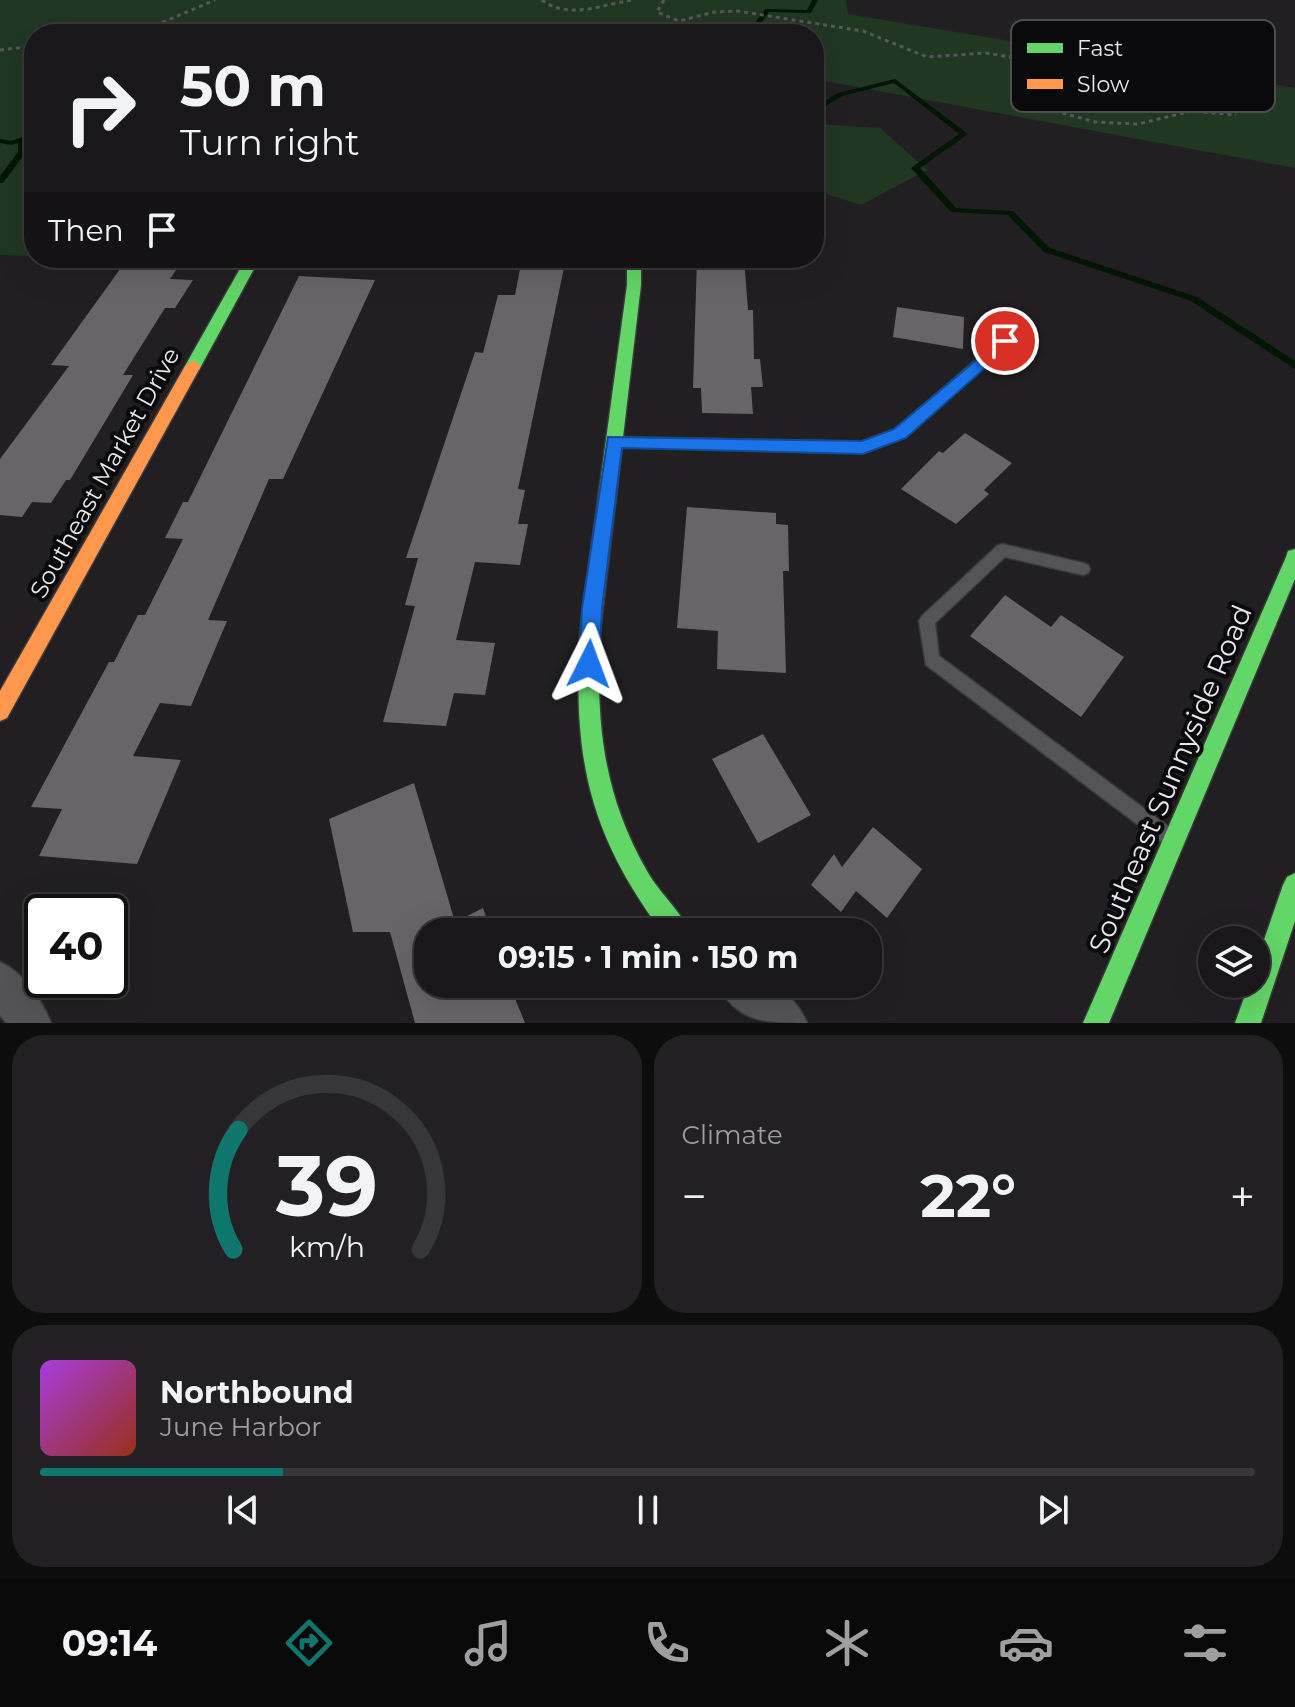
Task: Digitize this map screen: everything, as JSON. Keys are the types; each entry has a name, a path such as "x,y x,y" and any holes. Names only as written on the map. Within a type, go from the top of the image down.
{"street":[{"name":"Southeast Market Drive","path":"0,711 247,268"},
{"path":"634,268 592,608 586,719 602,800 620,849 663,918"},
{"name":"Southeast Sunnyside Road","path":"1096,1023 1295,557"},
{"path":"1248,1023 1295,885"},
{"path":"0,982 31,1023"},
{"path":"756,998 787,1023"}],"lane":[{"path":"614,442 863,447 900,433 1005,341"},
{"path":"1083,569 1002,550 927,621 932,660 1174,841"}],"path":[{"path":"160,24 215,0"},
{"path":"542,0 552,8 567,12 632,0"},
{"path":"664,0 657,12 663,18 679,21 714,12 756,14 819,24"},
{"path":"824,25 863,31 927,57 951,58 986,53 1011,58"},
{"path":"0,50 24,47"},
{"path":"1059,112 1085,120 1138,124 1188,112"},
{"path":"1203,112 1236,115"}],"green space":[{"path":"0,0 846,0 848,14 1011,41 1011,112 1275,112 1275,85 1295,88 1295,168 824,81 824,24 24,24 24,256 0,255"},
{"path":"824,125 880,128 927,170 861,205 824,193"}],"building":[{"path":"121,268 177,268 170,279 193,280 175,308 165,308 123,375 133,375 70,480 66,480 51,503 32,502 22,517 0,515 0,459 69,366 51,365"},
{"path":"520,268 564,268 518,489 525,490 518,524 528,524 520,565 475,562 456,640 495,643 485,695 454,693 446,726 383,722 415,606 405,605 418,558 406,558 475,352 483,353 498,295 515,295"},
{"path":"697,268 745,268 748,310 753,310 754,359 760,359 763,387 751,387 753,414 702,413 701,388 693,388"},
{"path":"299,276 375,280 283,479 269,479 208,620 227,621 191,706 160,703 133,756 181,760 137,864 39,856 62,809 31,807 109,662 114,662 138,615 145,615 183,539 165,538 183,502 188,502"},
{"path":"897,307 964,317 963,349 893,337"},
{"path":"965,433 1012,463 984,490 989,494 956,524 901,489 939,451 943,453"},
{"path":"687,507 776,513 776,524 788,525 789,571 783,571 786,673 717,669 718,631 677,628"},
{"path":"1005,595 1051,627 1061,615 1124,657 1081,717 970,636"},
{"path":"763,734 811,815 758,843 712,759"},
{"path":"414,783 454,918 414,918 414,998 515,998 525,1023 415,1023 390,932 353,932 329,819"},
{"path":"873,827 922,869 887,918 856,891 841,912 811,885 834,854 842,867"},
{"path":"483,908 486,918 463,918"}],"waterway":[{"path":"757,24 767,10 809,12 815,0"},
{"path":"824,104 840,94 895,81 964,134 915,168 954,210 1010,213 1047,250 1194,299 1295,366"},
{"path":"0,141 11,143 21,140"},
{"path":"0,181 22,152 21,140"}],"traffic: fast":[{"path":"193,366 247,268"},
{"path":"634,268 590,632 590,736 598,785 615,834 640,883 666,918"},
{"path":"1096,1023 1295,557"},
{"path":"1248,1023 1295,885"}],"traffic: slow":[{"path":"0,711 193,366"}],"route":[{"path":"589,664 592,608 614,442 863,447 900,433 1005,341"}]}
